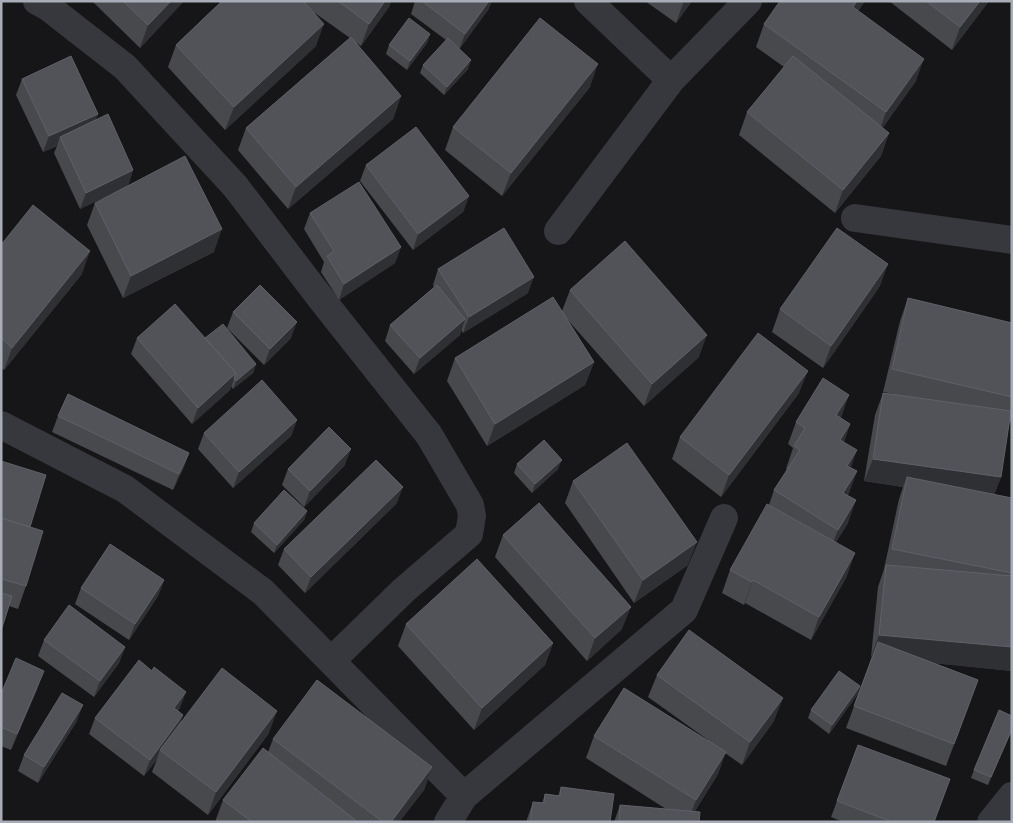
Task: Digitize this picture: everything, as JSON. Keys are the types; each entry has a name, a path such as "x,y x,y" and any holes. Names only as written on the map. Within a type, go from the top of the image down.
{"street":[{"path":"36,1 48,7 124,67 234,186 429,435 470,504 472,516 469,534 404,590 331,661"},
{"path":"588,1 671,80"},
{"path":"558,231 671,80 748,1"},
{"path":"854,218 1012,240"},
{"path":"1,425 125,489 263,592 464,796"},
{"path":"448,822 464,796 684,610 724,518"},
{"path":"992,822 1012,796"}],"building":[{"path":"123,1 171,1 148,25"},
{"path":"222,1 303,1 324,24 234,107 176,45"},
{"path":"338,1 385,1 369,24"},
{"path":"422,1 489,1 465,34"},
{"path":"780,1 857,1 853,7 924,59 886,112 764,24"},
{"path":"926,1 980,1 960,27"},
{"path":"409,18 430,34 410,61 389,45"},
{"path":"540,18 598,64 511,173 453,127"},
{"path":"351,37 401,96 296,187 246,128"},
{"path":"448,38 471,60 447,87 423,65"},
{"path":"71,56 98,114 49,136 22,79"},
{"path":"793,56 889,133 843,190 747,112"},
{"path":"108,114 133,170 86,193 60,137"},
{"path":"416,127 469,196 418,234 366,165"},
{"path":"185,156 222,229 131,276 95,203"},
{"path":"359,182 401,247 344,284 327,256 334,251 310,213"},
{"path":"33,205 90,251 12,348 1,338 1,245"},
{"path":"504,228 534,277 469,317 438,269"},
{"path":"837,228 888,264 831,346 780,309"},
{"path":"625,241 707,335 652,384 570,290"},
{"path":"260,285 297,322 270,349 233,312"},
{"path":"437,285 465,319 420,358 390,325"},
{"path":"553,297 594,362 495,424 455,358"},
{"path":"908,298 1012,323 1012,397 892,369"},
{"path":"175,304 236,373 198,408 137,338"},
{"path":"223,324 256,364 236,381 234,378 236,373 205,338"},
{"path":"758,333 808,371 729,475 680,437"},
{"path":"823,378 849,395 836,415 850,424 840,440 857,450 847,466 857,471 843,493 856,500 838,530 774,490 800,450 794,446 805,428 796,422"},
{"path":"262,380 297,420 239,472 204,433"},
{"path":"883,393 1011,411 1001,477 873,459"},
{"path":"68,394 189,453 179,474 58,416"},
{"path":"329,427 351,449 310,491 288,469"},
{"path":"544,440 562,460 535,484 517,464"},
{"path":"627,443 697,542 643,580 573,481"},
{"path":"376,460 403,487 311,577 284,549"},
{"path":"1,461 46,475 30,527 1,518"},
{"path":"907,477 1012,498 1012,573 892,549"},
{"path":"284,490 307,511 277,545 254,523"},
{"path":"539,503 631,607 595,638 503,535"},
{"path":"767,504 855,553 819,617 753,580 752,582 730,570"},
{"path":"1,518 43,531 26,586 1,579"},
{"path":"110,544 164,580 135,624 81,588"},
{"path":"477,559 553,643 482,708 406,624"},
{"path":"886,565 1012,576 1012,647 879,635"},
{"path":"1,593 12,596 1,631"},
{"path":"69,605 125,647 100,681 44,640"},
{"path":"689,630 783,698 750,742 657,675"},
{"path":"878,642 978,680 954,744 854,706"},
{"path":"16,658 44,671 17,734 1,727 1,694"},
{"path":"139,660 152,671 154,667 186,692 174,708 183,715 150,760 95,718"},
{"path":"222,668 277,711 216,792 160,750"},
{"path":"839,671 860,686 832,725 811,710"},
{"path":"317,680 432,767 391,822 383,822 273,739"},
{"path":"624,688 726,752 696,800 594,736"},
{"path":"62,693 83,705 44,767 24,755"},
{"path":"999,710 1012,716 1012,729 991,777 974,770"},
{"path":"858,745 950,779 934,822 892,822 837,801"},
{"path":"263,748 358,822 252,822 223,800"},
{"path":"561,787 614,794 610,822 530,822 533,802 544,803 545,794 560,796"},
{"path":"620,805 700,812 699,822 619,822"}]}
